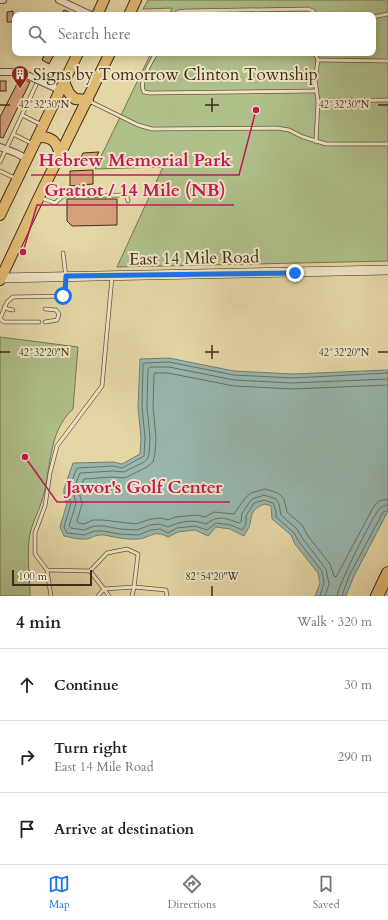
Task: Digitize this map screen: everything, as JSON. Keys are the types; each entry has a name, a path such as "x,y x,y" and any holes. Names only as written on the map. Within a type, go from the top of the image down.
{"highway":[{"path":"377,596 388,573"}],"main road":[{"path":"98,12 104,0"},
{"path":"130,12 136,0"},
{"path":"1,212 77,56"},
{"path":"0,279 109,56"},
{"path":"62,86 75,99 88,100"},
{"path":"36,140 43,136 53,140 59,148 60,155"},
{"name":"East 14 Mile Road","path":"0,279 66,276 388,270"}],"street":[{"path":"59,0 85,12"},
{"path":"0,72 20,72 62,86"},
{"path":"3,148 27,159"}],"lane":[{"path":"178,12 308,9 314,12"},
{"path":"376,16 388,14"},
{"path":"155,56 142,82 144,92 316,91"},
{"path":"316,56 318,60 316,69 316,91 318,102 316,142"},
{"path":"318,60 388,61"},
{"path":"0,162 3,148 13,134 36,86"},
{"path":"88,100 138,125 152,129 276,128 289,130 316,142 326,144 388,144"},
{"path":"318,102 388,100"},
{"path":"22,115 43,126"},
{"path":"13,134 36,140"},
{"path":"0,171 17,179"},
{"path":"39,197 54,203 63,196 124,195 127,197 128,201"},
{"path":"39,322 4,322 0,319 4,307 13,297 64,296 66,276 62,253"},
{"path":"51,596 47,570 35,554 35,533 45,506 50,473 58,446 102,386 112,275"},
{"path":"4,307 13,310"},
{"path":"44,309 56,310 59,314 57,320 45,322"},
{"path":"47,570 90,571 107,553 128,549 138,554 132,596"},
{"path":"90,571 109,596"},
{"path":"98,596 104,589 134,587 166,590 167,596"}],"green space":[{"path":"148,0 388,0 388,261 117,267 163,167 95,169 150,56 376,56 376,12 170,12 172,8 143,9"},
{"path":"0,337 78,347 73,409 65,419 54,440 45,488 32,525 28,548 30,596 0,596"}],"water":[{"path":"169,358 234,371 293,374 388,370 388,511 353,578 346,596 315,596 320,583 318,573 295,544 291,535 272,519 271,506 265,504 258,507 254,511 250,526 244,536 230,529 216,527 208,536 195,530 178,532 168,537 155,534 134,539 104,535 98,535 88,539 78,539 64,536 60,527 67,503 64,497 64,489 73,463 113,462 122,464 140,454 141,437 138,407 140,359"}],"building":[{"path":"13,11 12,22 7,22 7,12"},
{"path":"44,56 53,56 49,64 42,60"},
{"path":"20,78 30,82 3,138 0,137 0,117"},
{"path":"0,81 6,81 6,91 0,91"},
{"path":"99,152 94,161 79,162 83,153"},
{"path":"93,170 93,184 70,186 70,171"},
{"path":"67,199 117,199 117,225 72,226 67,221"}],"place":[{"name":"Signs by Tomorrow Clinton Township","path":"20,89"},
{"name":"Hebrew Memorial Park","path":"256,110"},
{"name":"Gratiot / 14 Mile (NB)","path":"23,252"},
{"name":"Jawor's Golf Center","path":"25,457"}],"route":[{"path":"63,296 65,295 66,276 295,273"}]}
